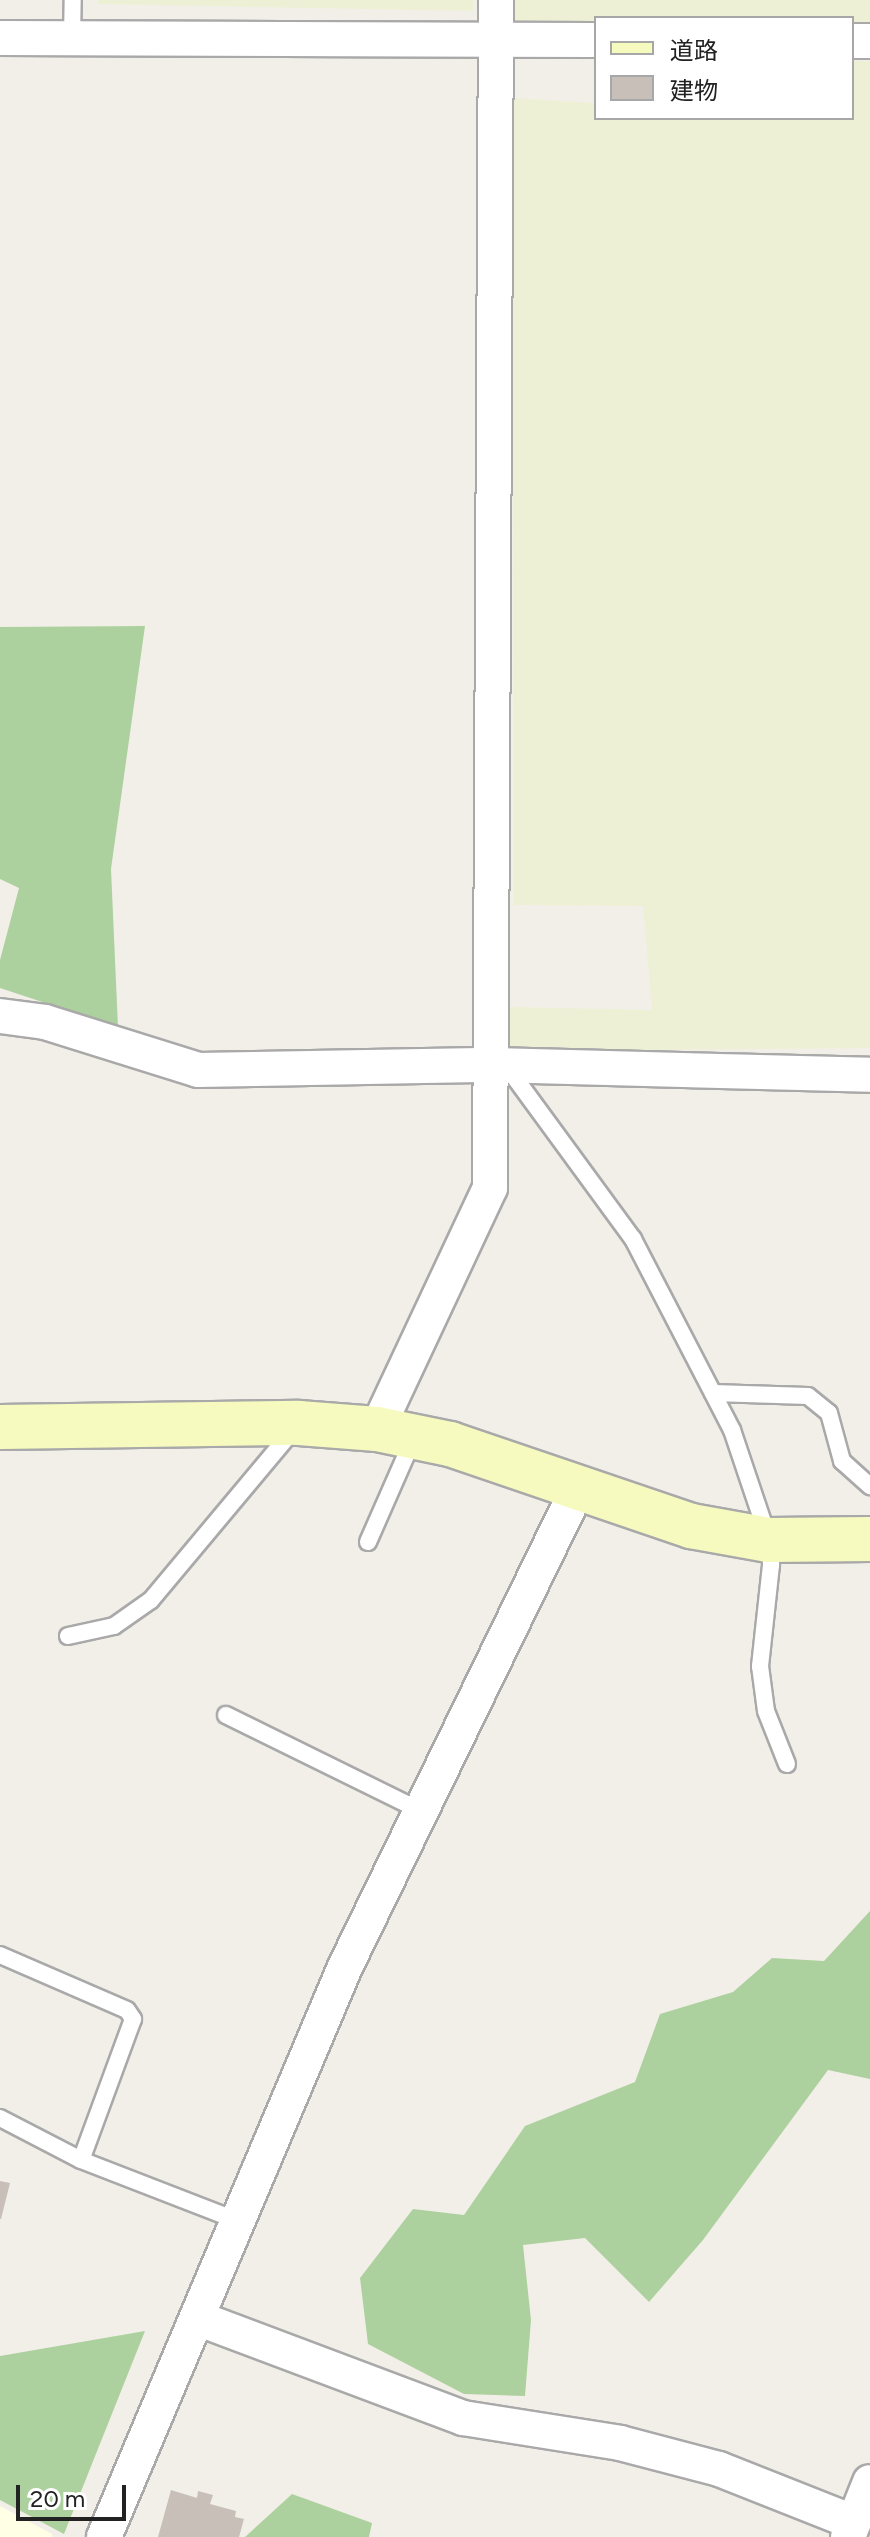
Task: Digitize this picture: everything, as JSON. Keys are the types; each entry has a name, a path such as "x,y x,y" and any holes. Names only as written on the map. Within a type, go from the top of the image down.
{"main road":[{"path":"0,1427 299,1423 396,1433 579,1486 691,1526 769,1540 870,1539"}],"street":[{"path":"396,1433 490,1188 500,1065 496,0"},
{"path":"0,38 594,40"},
{"path":"0,1016 45,1022 198,1070 500,1065 870,1075"},
{"path":"104,2537 345,1967 579,1486"},
{"path":"197,2318 463,2418 620,2443 719,2469 850,2529 870,2482"}],"lane":[{"path":"72,39 73,0"},
{"path":"500,1065 633,1239 732,1430 769,1540 771,1565 760,1666 766,1711 787,1764"},
{"path":"713,1393 808,1396 829,1413 842,1461 870,1486"},
{"path":"68,1636 114,1626 151,1600 299,1423"},
{"path":"368,1542 396,1433"},
{"path":"226,1715 421,1811"},
{"path":"0,1955 127,2010 133,2019 81,2160"},
{"path":"0,2118 81,2160 238,2221"}],"shaded area":[{"path":"98,0 473,0 473,11 98,4"},
{"path":"514,0 870,0 870,25 854,25 854,16 594,16 594,21 515,22"},
{"path":"854,61 870,61 870,1048 507,1051 503,1007 652,1010 643,906 514,905 512,98 594,103 594,120 854,120"},
{"path":"0,2506 52,2534 52,2537 0,2537"}],"green space":[{"path":"145,626 111,869 118,1027 0,988 0,960 19,888 0,879 0,627"},
{"path":"870,1911 870,2079 828,2070 703,2240 649,2302 585,2238 523,2245 531,2320 525,2396 464,2394 368,2344 360,2278 413,2209 464,2215 525,2126 635,2082 660,2014 733,1992 772,1958 824,1961"},
{"path":"145,2331 64,2534 0,2500 0,2356"},
{"path":"292,2494 372,2523 369,2537 245,2537"}],"building":[{"path":"0,2181 10,2183 1,2219 0,2219"},
{"path":"171,2490 197,2498 198,2491 213,2495 210,2504 236,2511 235,2517 244,2519 239,2537 158,2537"}]}
